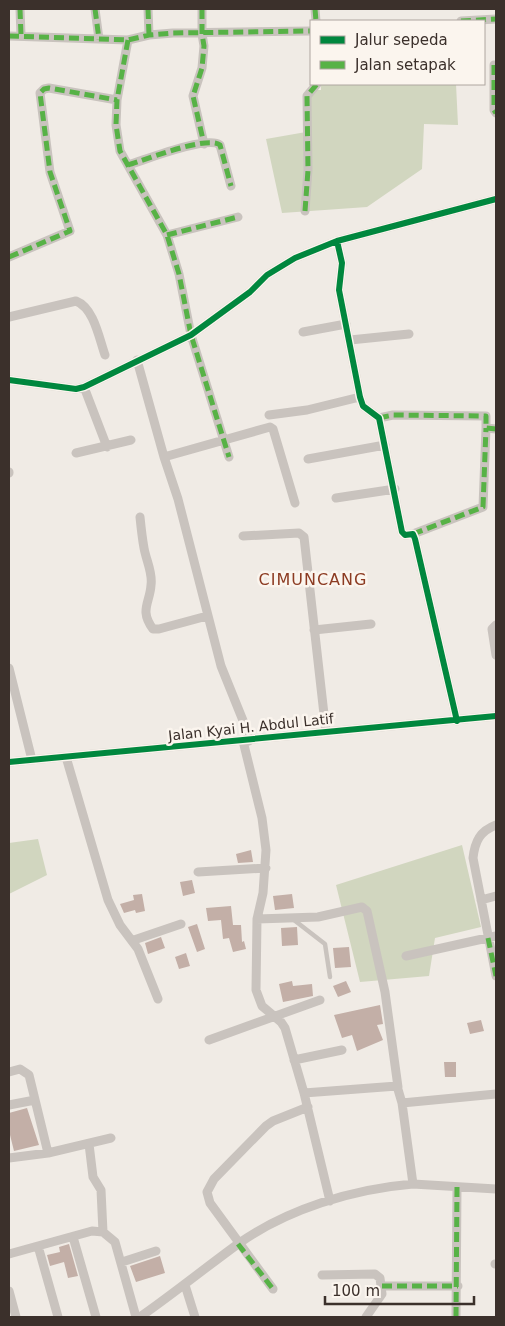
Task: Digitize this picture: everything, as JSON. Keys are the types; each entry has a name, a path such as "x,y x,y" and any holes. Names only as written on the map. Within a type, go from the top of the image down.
{"street":[{"path":"20,9 21,35"},
{"path":"95,9 99,39"},
{"path":"148,9 149,35"},
{"path":"202,9 204,46 202,68 193,96 204,144"},
{"path":"478,20 496,19"},
{"path":"9,36 128,40 149,35 310,31"},
{"path":"128,40 117,100 118,139 128,165 167,234 181,282 191,335 222,440 229,457"},
{"path":"494,66 494,110 496,113"},
{"path":"305,211 308,170 307,96 316,85"},
{"path":"9,257 70,231 50,172 40,94 44,89 49,88 117,100"},
{"path":"128,165 193,145 214,142 220,145 231,186"},
{"path":"9,380 76,388 84,387 191,335 250,292 267,274 295,258 337,241 496,199"},
{"path":"167,234 238,217"},
{"path":"337,241 342,263 339,290 360,397 363,406 379,418 402,532 405,535 413,534 483,507 486,416 393,415 379,418"},
{"path":"9,317 76,301 84,304 89,312 105,355"},
{"path":"303,332 346,324"},
{"path":"350,340 409,334"},
{"path":"137,360 164,457 178,499 221,666 244,723 262,818 266,868 257,919 256,990 262,1006 281,1022 284,1028 308,1107 330,1201"},
{"path":"84,387 107,446"},
{"path":"269,414 307,410 360,397"},
{"path":"164,457 266,426 273,429 296,503"},
{"path":"486,428 496,429"},
{"path":"76,453 130,440"},
{"path":"308,459 385,445"},
{"path":"336,498 394,488"},
{"path":"140,517 144,546 152,578 145,608 153,629 207,616"},
{"path":"243,536 302,534 326,732"},
{"path":"413,534 456,721"},
{"path":"314,630 371,624"},
{"path":"496,625 491,635 496,655"},
{"path":"9,668 32,760"},
{"name":"Jalan Kyai H. Abdul Latif","path":"9,762 496,716"},
{"path":"66,757 108,900 120,925 134,940 158,999"},
{"path":"496,825 484,830 474,846 474,865 481,900 492,937 496,976"},
{"path":"198,872 266,868"},
{"path":"481,900 496,896"},
{"path":"257,919 293,919 327,916 358,908 367,911 385,992 413,1184"},
{"path":"134,940 182,924"},
{"path":"406,956 492,937"},
{"path":"209,1040 320,1000"},
{"path":"294,1060 342,1050"},
{"path":"9,1072 20,1069 27,1072 48,1153"},
{"path":"304,1093 386,1085 398,1087"},
{"path":"402,1103 496,1094"},
{"path":"9,1104 35,1100"},
{"path":"273,1289 238,1244 210,1203 207,1192 210,1186 266,1126 273,1121 308,1107"},
{"path":"9,1158 48,1153 111,1138"},
{"path":"90,1144 93,1177 102,1190 103,1232"},
{"path":"140,1317 238,1244 275,1223 330,1201 386,1186 413,1184 496,1189"},
{"path":"456,1317 458,1288 458,1187"},
{"path":"9,1254 73,1236 103,1232 115,1242 136,1317"},
{"path":"73,1236 96,1317"},
{"path":"38,1246 58,1317"},
{"path":"122,1262 156,1251"},
{"path":"322,1275 375,1274 380,1278 382,1286 379,1300 366,1317"},
{"path":"185,1285 195,1317"},
{"path":"382,1286 458,1288"},
{"path":"9,1291 16,1317"}],"lane":[{"path":"293,919 327,947 330,977"}],"green space":[{"path":"321,85 456,85 458,125 424,124 422,169 367,207 282,213 266,139 306,132 306,90 321,90"},
{"path":"38,839 47,875 9,894 9,843"},
{"path":"462,845 481,927 435,938 429,976 360,982 336,885"}],"building":[{"path":"251,850 253,862 238,863 236,854"},
{"path":"192,880 195,893 183,896 180,882"},
{"path":"142,894 145,911 136,913 135,910 124,913 120,904 134,900 133,895"},
{"path":"292,894 294,908 275,910 273,896"},
{"path":"231,906 233,925 241,925 242,942 244,941 246,949 233,952 229,938 223,939 221,920 208,921 206,908"},
{"path":"197,924 205,949 197,952 188,927"},
{"path":"297,927 298,945 282,946 281,928"},
{"path":"161,937 165,948 148,954 145,943"},
{"path":"349,947 351,967 335,968 333,948"},
{"path":"186,953 190,966 179,969 175,957"},
{"path":"292,981 293,986 312,984 313,996 283,1002 279,984"},
{"path":"346,981 351,992 338,997 333,986"},
{"path":"380,1005 383,1024 377,1025 383,1040 357,1051 352,1035 342,1038 334,1015"},
{"path":"481,1020 484,1031 470,1034 467,1023"},
{"path":"444,1062 456,1062 456,1077 445,1077"},
{"path":"27,1108 39,1145 14,1151 10,1135 9,1113"},
{"path":"69,1244 78,1276 68,1278 64,1262 50,1266 47,1255 60,1252 59,1247"},
{"path":"160,1256 165,1273 136,1282 130,1266"}],"marked path":[{"path":"20,9 21,35"},
{"path":"95,9 99,39"},
{"path":"148,9 149,35"},
{"path":"202,9 204,46 202,68 193,96 204,144"},
{"path":"315,9 316,20"},
{"path":"478,20 496,19"},
{"path":"9,36 128,40 149,35 173,33 310,31"},
{"path":"128,40 117,100 116,125 120,151 167,235 179,274 191,335 229,457"},
{"path":"494,65 494,110 496,113"},
{"path":"305,211 308,170 307,96 316,85"},
{"path":"9,257 70,231 50,172 40,93 44,89 49,88 117,100"},
{"path":"128,165 190,146 213,143 220,145 231,186"},
{"path":"167,235 238,217"},
{"path":"379,418 393,415 486,416 486,428 496,429"},
{"path":"413,534 483,507 486,428"},
{"path":"488,938 496,976"},
{"path":"456,1317 457,1187"},
{"path":"238,1244 273,1289"},
{"path":"382,1286 458,1286"}],"cycle path":[{"path":"9,380 76,389 84,387 191,335 250,292 267,275 295,258 337,241 496,199"},
{"path":"337,241 342,263 339,290 360,397 363,406 379,418 402,532 405,535 413,534 415,539 457,721"},
{"path":"9,762 496,716"}],"district":[{"name":"CIMUNCANG","path":"313,579"}]}
